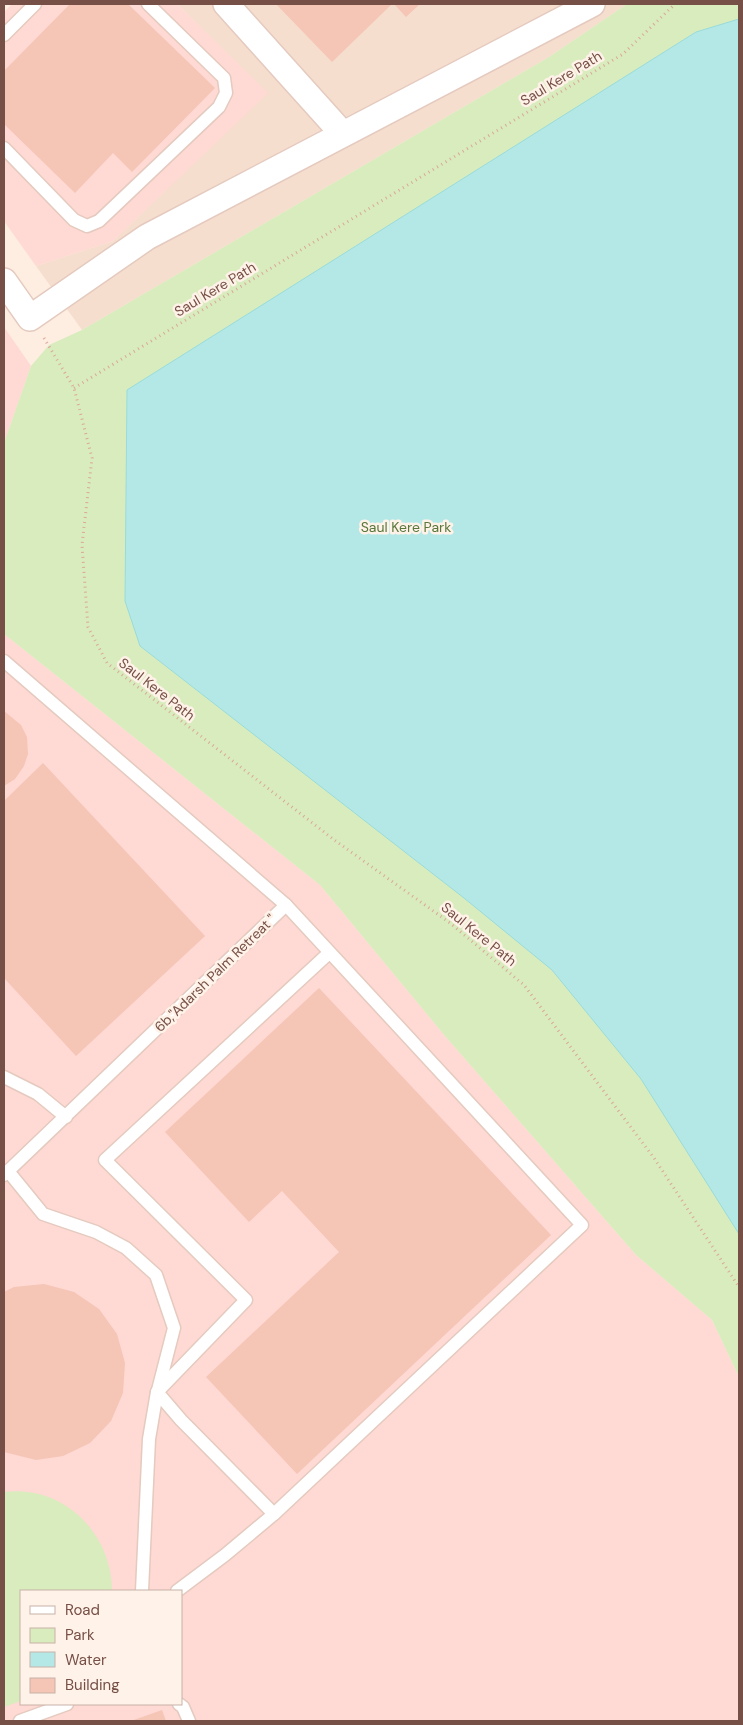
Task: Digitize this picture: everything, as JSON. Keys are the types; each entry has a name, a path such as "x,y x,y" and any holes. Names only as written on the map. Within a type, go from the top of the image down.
{"street":[{"path":"7,293 30,318 147,237 342,133 592,4"},
{"path":"231,5 342,133"}],"lane":[{"path":"4,35 34,4"},
{"path":"4,148 74,220 87,226 100,221 219,107 226,93 224,78 148,4"},
{"name":"6b,\"Adarsh Palm Retreat \"","path":"4,661 286,905 6,1173"},
{"path":"178,1590 225,1555 274,1514 582,1225 286,905"},
{"path":"157,1392 246,1300 105,1160 329,953"},
{"path":"4,1077 38,1094 66,1117"},
{"path":"6,1173 43,1214 96,1232 126,1248 156,1275 174,1328 157,1392 149,1439 142,1590"},
{"path":"157,1392 181,1420 274,1514"},
{"path":"20,1721 64,1705"},
{"path":"181,1705 184,1707 189,1721"}],"path":[{"name":"Saul Kere Path","path":"675,4 622,54 74,388 92,458 82,544 88,627 107,663 326,833 450,923 524,985 654,1158 739,1287"},
{"path":"30,318 74,388"}],"shaded area":[{"path":"12,4 177,4 268,93 113,241 36,266 4,221 4,12"},
{"path":"177,4 627,4 549,57 82,330 36,266 113,241 267,93"},
{"path":"4,327 31,366 4,443"},
{"path":"4,634 320,885 445,1036 636,1255 712,1320 739,1377 739,1721 4,1721"}],"green space":[{"name":"Saul Kere Park","path":"627,4 739,4 739,1377 712,1320 636,1255 445,1036 320,885 4,634 4,443 31,366 49,345 82,330 549,57"},
{"path":"4,1492 26,1492 46,1496 64,1505 80,1517 93,1532 103,1550 110,1570 112,1590 20,1590 20,1701 4,1707"}],"water":[{"name":"Saul Kere Park","path":"739,19 739,1234 641,1079 552,970 464,898 140,646 125,601 127,390 696,32"}],"building":[{"path":"70,4 128,4 215,88 132,172 113,153 75,193 4,124 4,71"},
{"path":"276,4 392,4 332,62"},
{"path":"394,4 420,4 406,17"},
{"path":"4,711 21,725 27,737 28,754 24,766 15,779 4,786"},
{"path":"43,763 205,936 76,1056 4,978 4,801"},
{"path":"319,988 551,1235 297,1474 206,1377 339,1252 282,1191 249,1222 165,1132"},
{"path":"44,1284 74,1292 99,1309 117,1334 125,1363 123,1393 111,1421 90,1443 63,1456 36,1460 4,1452 4,1292 14,1287"},
{"path":"162,1710 166,1721 131,1721"}]}
